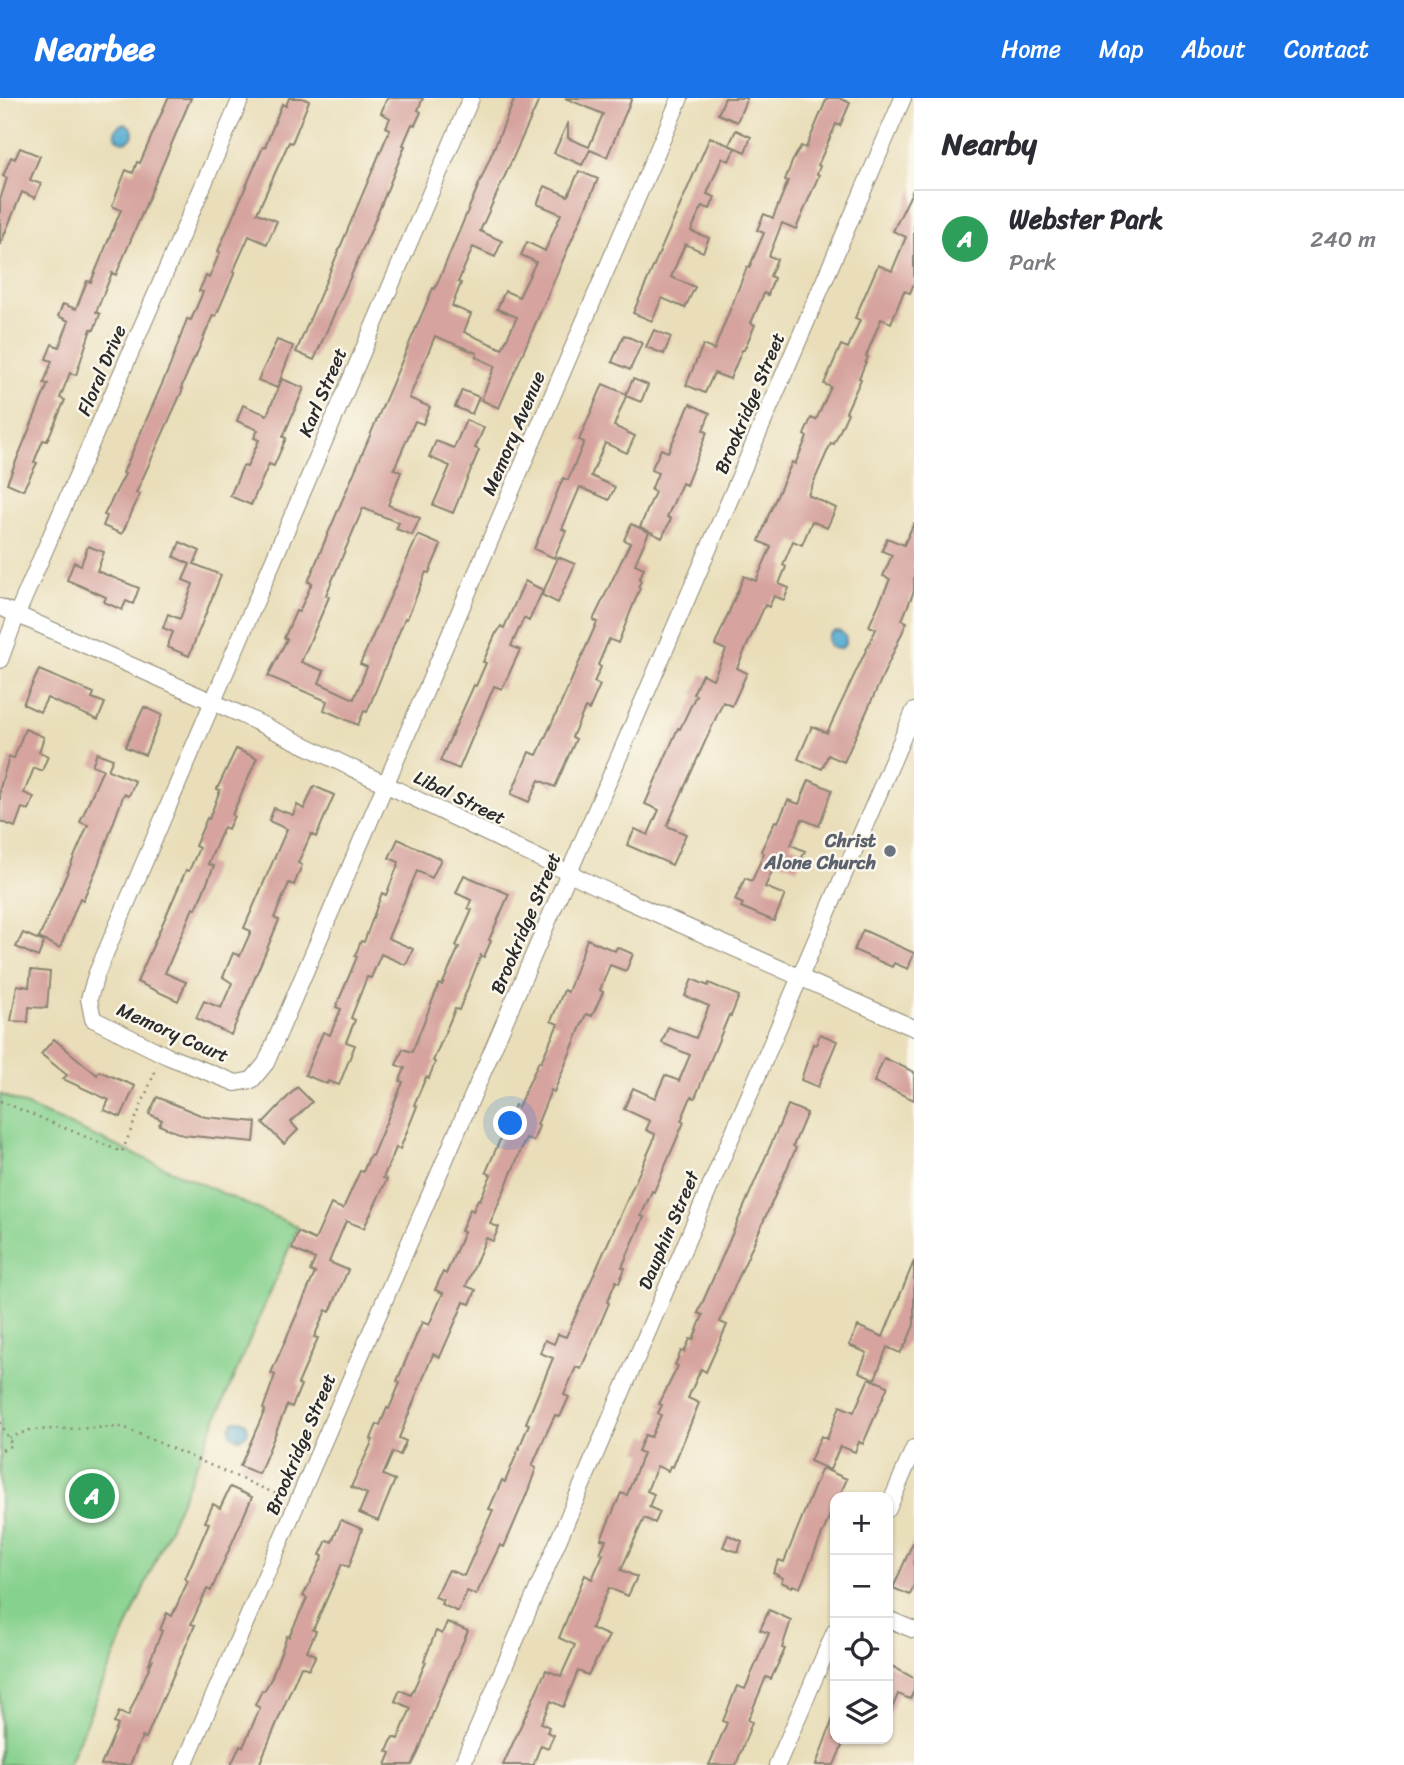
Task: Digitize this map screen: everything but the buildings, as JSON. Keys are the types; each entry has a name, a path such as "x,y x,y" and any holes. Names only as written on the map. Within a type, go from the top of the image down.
{"street":[{"name":"Floral Drive","path":"0,660 17,614 242,98"},
{"name":"Karl Street","path":"212,702 471,98"},
{"name":"Memory Avenue","path":"386,784 680,98"},
{"name":"Brookridge Street","path":"184,1765 904,98"},
{"name":"Libal Street","path":"0,607 212,702 570,873 910,1026"},
{"name":"Memory Court","path":"212,702 96,975 89,999 93,1019 162,1054 236,1083 252,1080 266,1063 386,784"},
{"name":"Dauphin Street","path":"462,1765 914,711"},
{"path":"893,1497 914,1448"},
{"path":"893,1621 914,1630"},
{"path":"777,1765 830,1643"}],"path":[{"path":"0,1101 122,1152 162,1054"},
{"path":"0,1422 12,1445 0,1451"},
{"path":"9,1438 30,1430 123,1427 297,1503"}],"green space":[{"path":"0,1094 298,1227 68,1765 0,1765"}],"water":[{"path":"124,124 130,127 133,133 130,139 124,142 118,139 115,133 118,127"},
{"path":"837,631 843,634 846,640 843,646 837,649 831,646 828,640 831,634"},
{"path":"239,1420 245,1423 248,1429 245,1435 239,1438 233,1435 230,1429 233,1423"}],"place":[{"name":"Christ Alone Church","path":"890,851"},
{"name":"Webster Park","path":"92,1496"}]}
